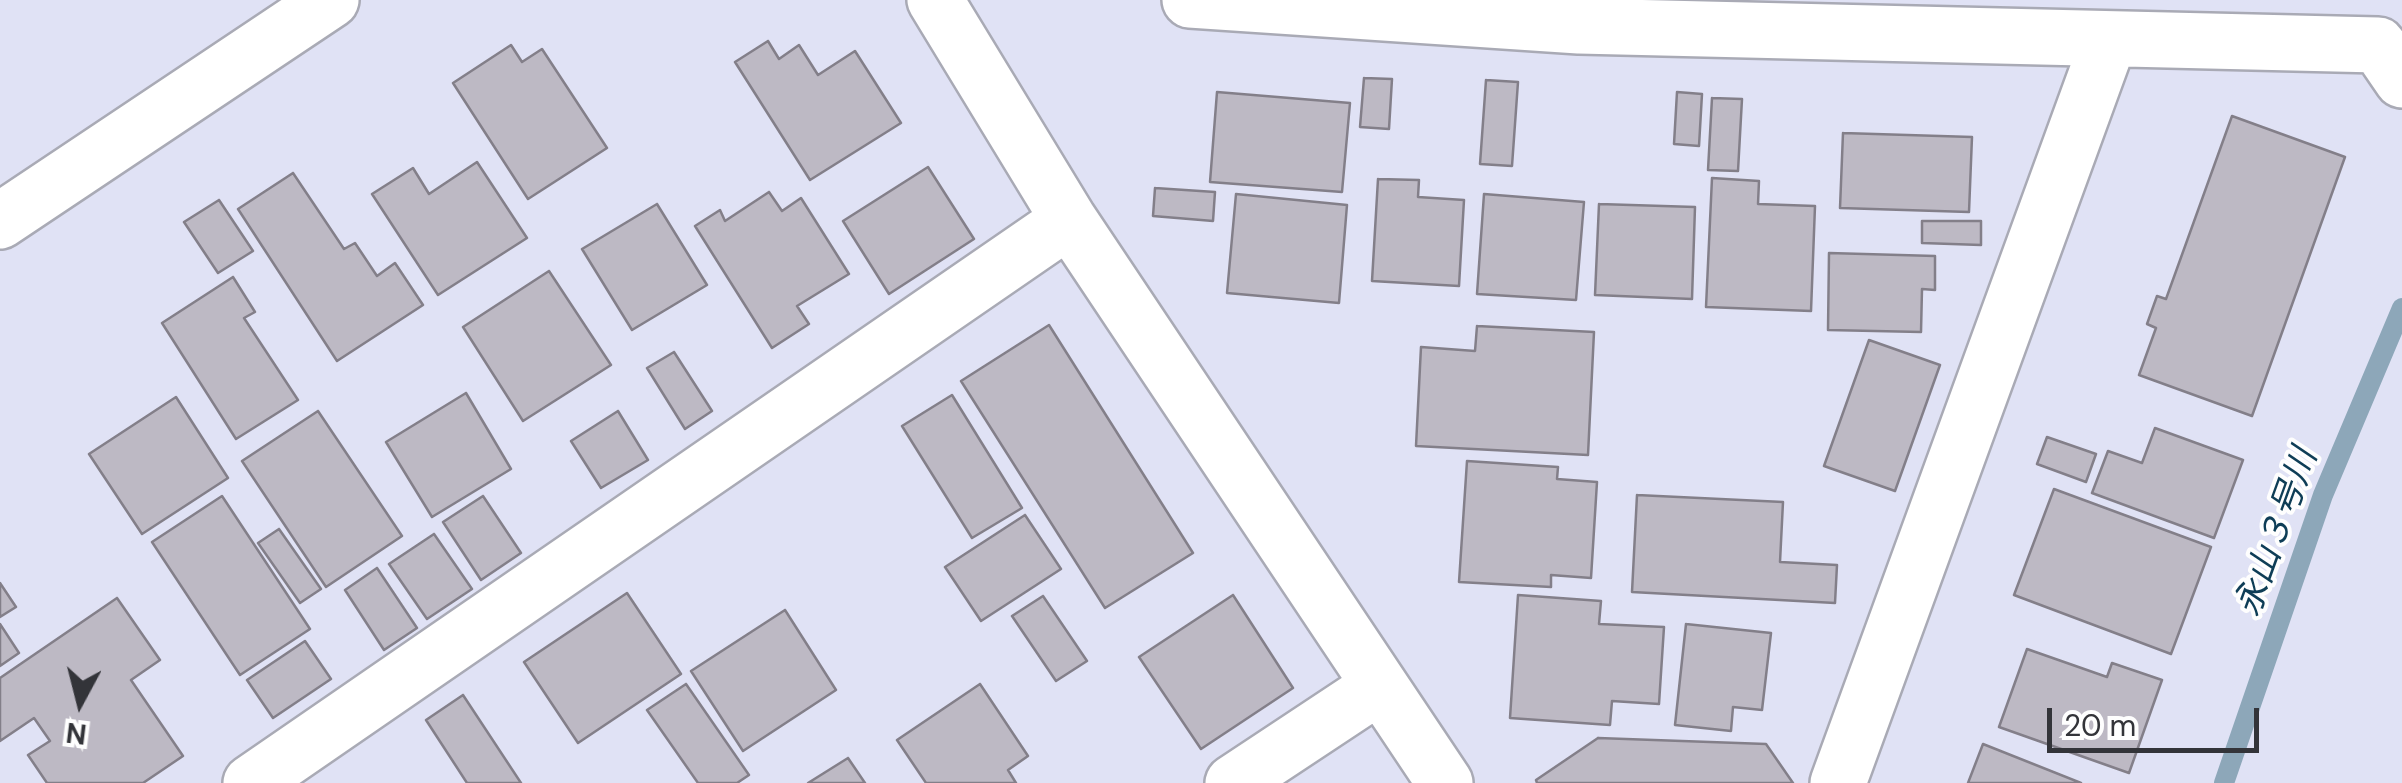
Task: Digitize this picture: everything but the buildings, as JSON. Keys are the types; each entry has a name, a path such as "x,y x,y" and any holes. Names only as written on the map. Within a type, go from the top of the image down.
{"street":[{"path":"0,222 331,0"},
{"path":"935,0 1068,220 1445,783"},
{"path":"1190,0 1580,26 2378,45 2402,80"},
{"path":"1838,783 2108,40"},
{"path":"251,783 1068,220"},
{"path":"1233,783 1378,686"}],"shaded area":[{"path":"0,0 2402,0 2402,783 0,783"}],"waterway":[{"name":"永山３号川","path":"2224,783 2323,495 2402,308"}]}
